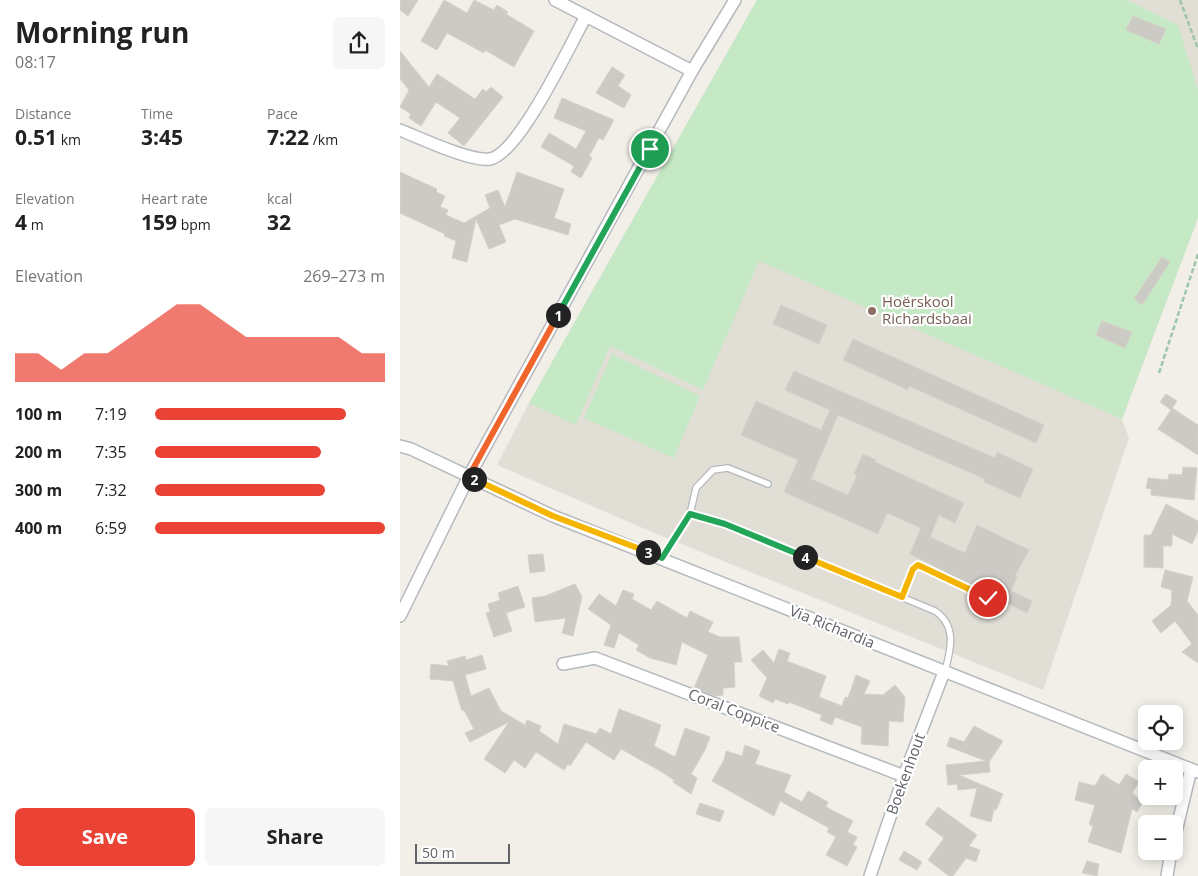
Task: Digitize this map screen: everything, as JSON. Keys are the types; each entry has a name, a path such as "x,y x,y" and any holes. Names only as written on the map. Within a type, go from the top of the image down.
{"street":[{"path":"555,0 692,71"},
{"path":"400,616 469,476 692,71 735,0"},
{"path":"400,130 475,159 489,159 500,156 510,147 527,122 586,16"},
{"name":"Via Richardia","path":"400,446 410,448 553,516 1195,770"},
{"name":"Coral Coppice","path":"563,664 595,658 904,776"},
{"name":"Boekenhout","path":"870,876 904,776 944,672"},
{"path":"1182,815 1195,770"},
{"path":"1167,876 1170,860"}],"lane":[{"path":"662,558 690,514 696,488 713,470 728,468 768,484"},
{"path":"690,514 725,524 935,611 948,622 951,634 950,653 944,672"},
{"path":"902,597 913,569 918,565 988,598"}],"path":[{"path":"1180,0 1198,49"},
{"path":"1159,373 1198,254"}],"shaded area":[{"name":"Hoërskool Richardsbaai","path":"757,0 1198,0 1198,218 1122,419 1129,438 1043,690 659,535 497,465 529,403"}],"green space":[{"path":"757,0 1127,0 1178,25 1198,90 1198,218 1122,419 759,261 703,390 610,346 576,425 529,403"},
{"path":"612,354 700,396 674,458 584,418"}],"building":[{"path":"400,0 418,0 408,16 400,10"},
{"path":"444,0 467,13 474,0 494,10 497,5 508,12 506,14 534,31 514,67 485,50 484,53 447,33 437,50 421,41"},
{"path":"1133,16 1166,29 1159,44 1126,30"},
{"path":"400,51 429,87 437,74 475,99 483,89 486,92 491,87 503,97 464,146 448,133 460,118 436,102 421,126 409,118 411,114 400,107 409,90 400,79"},
{"path":"612,67 625,75 618,86 631,95 624,108 596,93"},
{"path":"562,98 614,120 603,140 599,138 589,156 592,158 581,178 571,172 574,166 541,147 549,133 576,149 586,131 554,118"},
{"path":"400,172 437,189 436,192 445,196 440,207 448,210 446,215 464,223 490,208 485,195 498,190 505,207 517,172 564,189 554,218 571,224 568,235 515,219 499,225 506,242 489,249 476,219 467,262 452,258 456,241 400,213"},
{"path":"1162,257 1170,262 1142,305 1134,299"},
{"path":"781,305 827,325 819,344 773,324"},
{"path":"1102,321 1132,332 1125,348 1096,335"},
{"path":"853,339 1044,425 1036,443 909,386 908,390 843,360"},
{"path":"794,371 995,458 997,452 1033,469 1020,498 984,482 985,479 838,415 811,479 848,495 857,475 854,474 863,454 876,460 875,462 964,503 955,523 939,515 930,537 965,553 977,525 1029,550 1015,576 1017,577 1011,591 1032,601 1027,613 910,554 921,528 887,513 878,534 784,492 798,460 741,435 756,401 821,430 830,410 785,390"},
{"path":"1166,394 1177,401 1172,408 1198,425 1198,455 1158,429 1171,410 1160,402"},
{"path":"1183,467 1197,468 1194,500 1151,495 1151,489 1146,488 1148,478 1168,480 1169,474 1182,475"},
{"path":"1166,504 1198,521 1198,531 1192,544 1172,534 1172,546 1163,546 1163,568 1144,567 1144,535 1151,535"},
{"path":"543,554 545,571 530,573 528,555"},
{"path":"1165,570 1193,577 1187,601 1198,615 1198,663 1182,652 1192,644 1175,621 1161,633 1152,621 1171,605 1172,590 1161,587"},
{"path":"575,584 582,597 573,636 562,633 566,618 535,622 532,598 545,596"},
{"path":"518,586 525,607 506,613 512,631 494,637 486,613 490,612 488,604 500,600 498,593"},
{"path":"623,590 634,594 632,599 651,610 657,601 687,618 690,611 713,622 708,632 720,637 739,637 742,662 734,662 735,687 723,688 723,695 715,696 694,688 708,655 682,642 676,665 650,658 636,650 639,645 619,633 614,648 604,645 611,625 588,609 599,594 616,606"},
{"path":"779,649 790,653 787,661 826,676 819,697 842,706 845,697 848,698 856,675 870,681 864,694 883,695 895,685 905,697 903,722 889,721 888,746 861,744 862,727 835,717 832,725 820,720 822,715 789,702 788,704 775,699 773,703 759,696 767,678 751,660 763,650 774,663"},
{"path":"482,655 486,669 465,675 471,696 489,688 501,711 525,725 527,720 541,726 539,731 558,744 564,724 596,734 600,728 611,734 619,709 661,725 654,746 675,757 685,728 710,737 691,774 697,778 691,794 662,772 621,749 614,760 586,742 570,766 568,764 564,770 536,752 525,768 514,760 505,773 484,759 509,722 470,742 465,733 474,729 464,710 462,711 453,681 430,679 431,664 449,666 447,661 465,656 466,660"},
{"path":"974,726 1003,741 989,762 990,772 959,775 1003,794 996,810 994,809 991,822 970,816 977,788 958,790 957,784 948,785 946,765 986,761 947,746 950,737 964,742"},
{"path":"745,745 760,751 755,764 791,775 784,792 802,802 808,791 828,802 826,807 853,821 847,832 857,837 853,845 857,847 847,866 826,855 836,837 827,832 829,828 780,801 774,816 712,781 724,760 726,751 742,756"},
{"path":"1102,774 1119,785 1126,774 1138,781 1132,793 1138,798 1138,805 1141,805 1137,812 1132,809 1121,853 1088,842 1093,826 1089,824 1095,805 1075,800 1079,782 1095,786"},
{"path":"700,803 724,811 720,822 696,814"},
{"path":"938,807 977,835 969,846 980,850 976,862 966,858 953,876 949,876 928,860 944,838 925,824"},
{"path":"904,851 922,862 917,870 899,860"},
{"path":"1087,861 1099,864 1097,876 1082,873"}],"place":[{"name":"Hoërskool Richardsbaai","path":"872,311"}],"route":[{"path":"650,149 469,476 553,516 662,558 690,514 725,524 902,597 913,569 918,565 988,598"}]}
